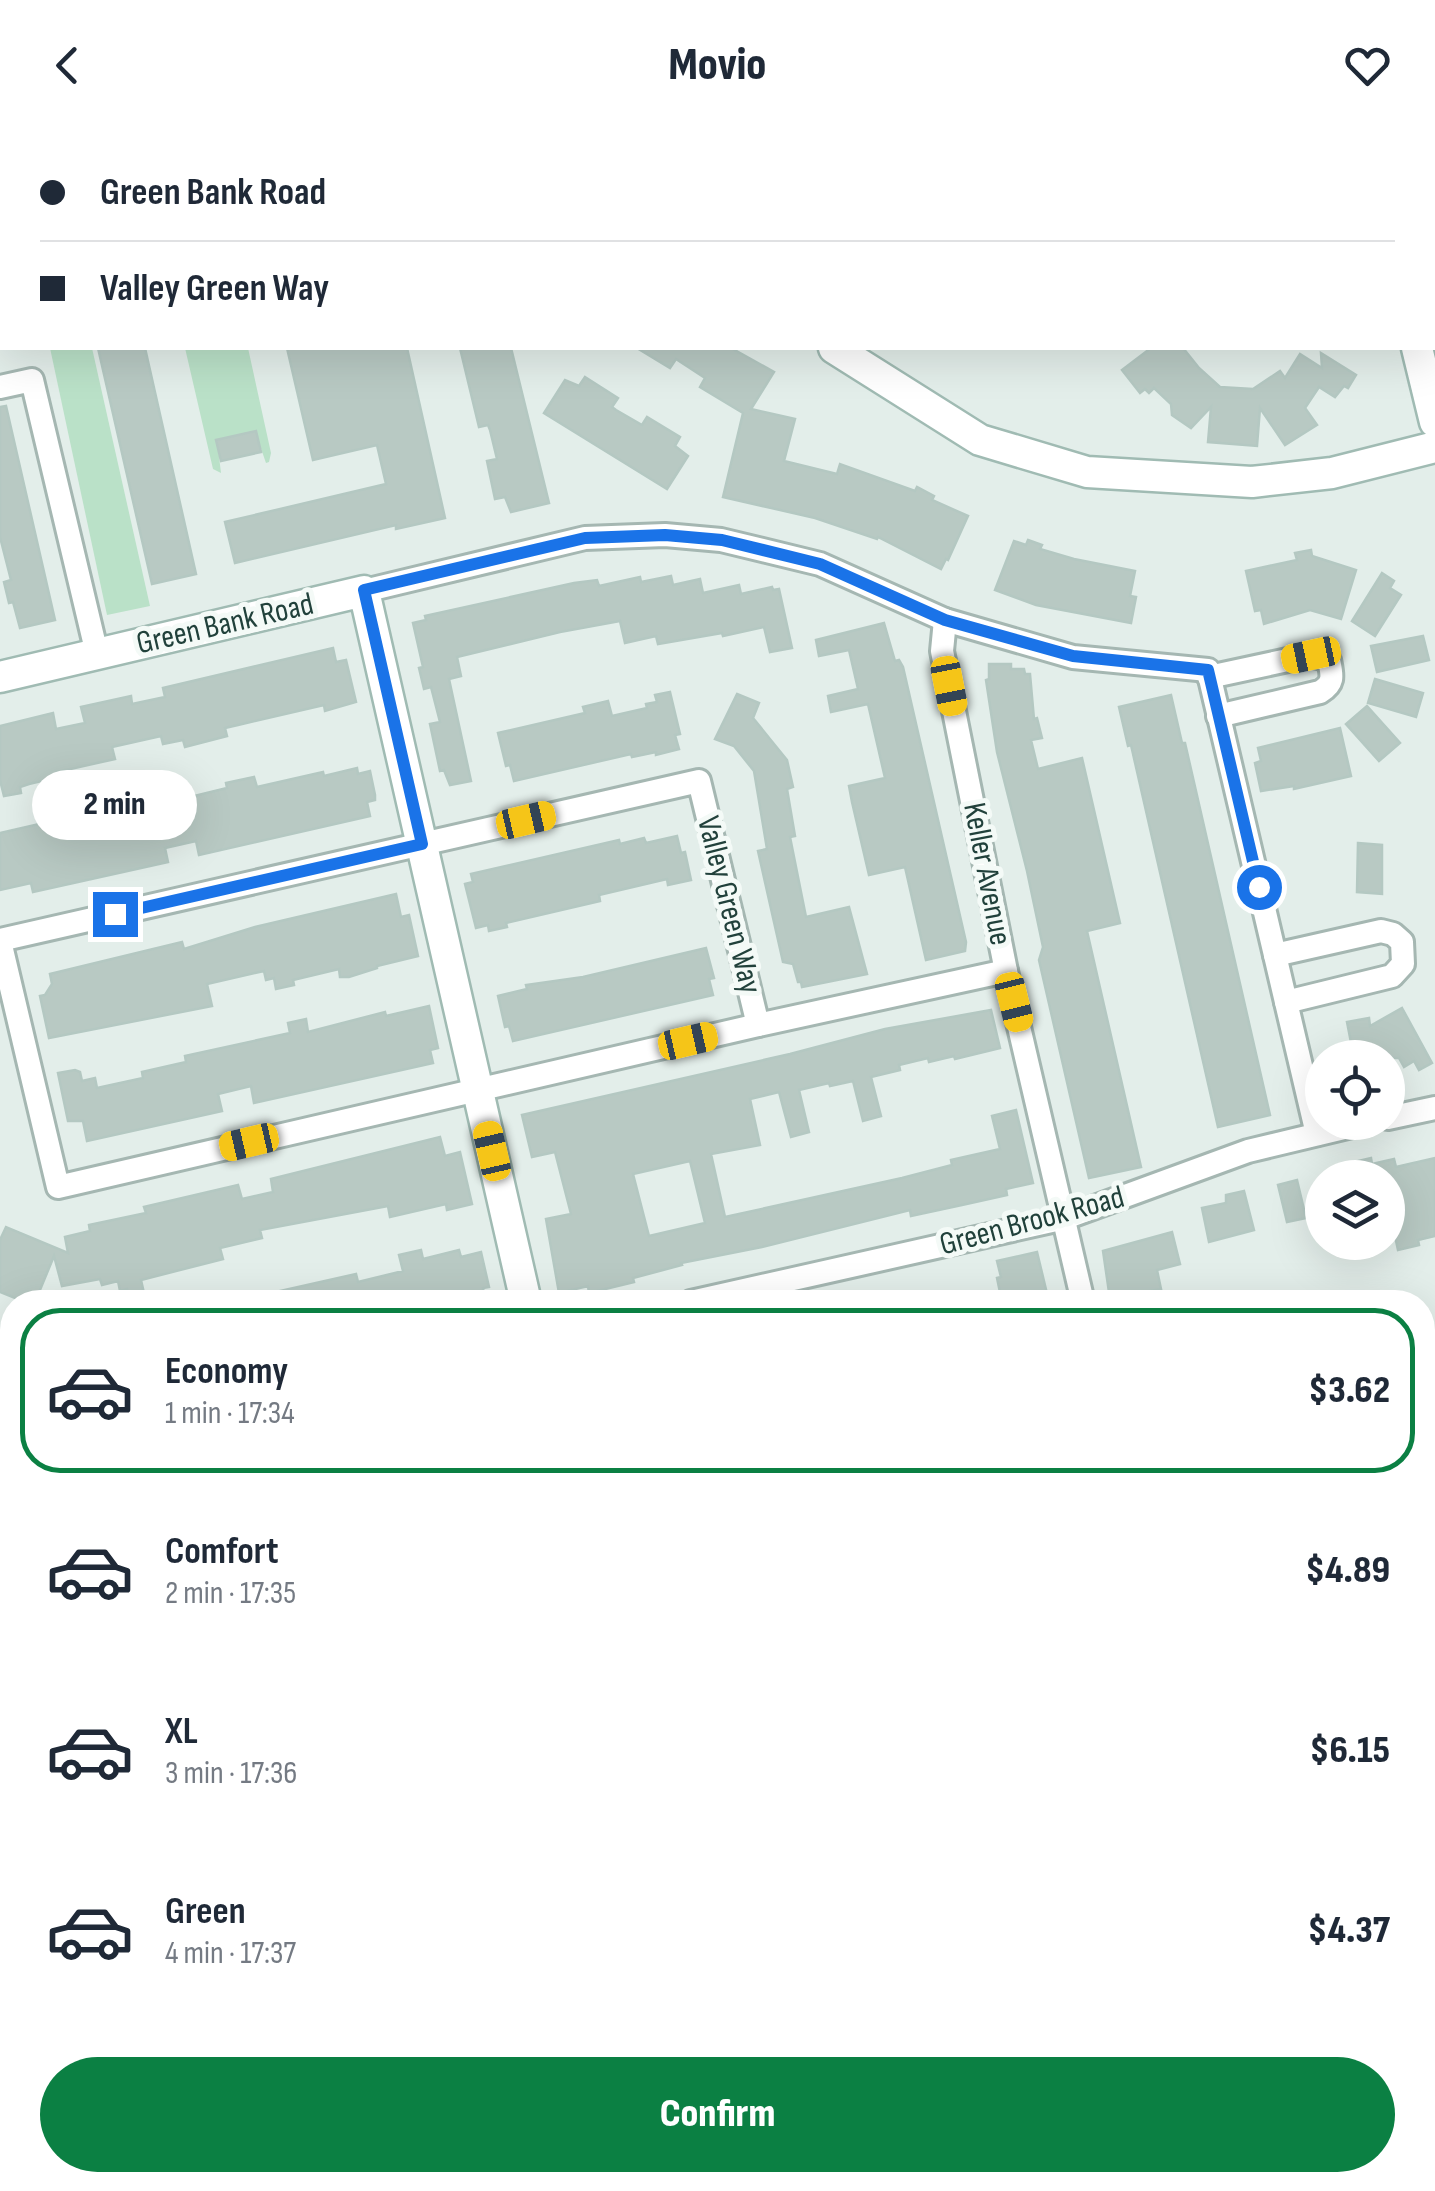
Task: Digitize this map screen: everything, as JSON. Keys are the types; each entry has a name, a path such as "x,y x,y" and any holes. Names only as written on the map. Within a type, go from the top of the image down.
{"street":[{"path":"837,350 980,440 1086,472 1252,482 1332,473 1435,447"},
{"path":"1417,350 1435,422"},
{"path":"0,387 32,380 97,654"},
{"name":"Green Bank Road","path":"0,677 585,538 665,535 722,540 820,564 945,620 1073,656 1208,670 1210,678"},
{"path":"364,590 523,1290"},
{"name":"Keller Avenue","path":"945,620 942,651 1006,971 1081,1290"},
{"path":"1218,716 1320,692 1333,678 1329,660 1311,655 1210,678 1218,716 1305,1083"},
{"name":"Valley Green Way","path":"478,1090 58,1187 0,940 699,781 758,1025"},
{"path":"1275,955 1381,931 1402,942 1403,964 1392,976 1286,1002"},
{"path":"478,1090 1006,971"},
{"path":"1405,1114 1435,1108"},
{"name":"Green Brook Road","path":"743,1290 1064,1218 1248,1150 1305,1137"}],"green space":[{"path":"50,350 92,350 150,606 107,615"},
{"path":"185,350 248,350 271,453 269,462 266,463 255,431 217,440 221,473 213,469"}],"building":[{"path":"98,350 145,350 196,574 152,584"},
{"path":"287,350 407,350 445,518 396,529 396,525 235,563 225,522 386,484 377,445 313,460"},
{"path":"460,350 511,350 549,503 511,512 505,497 495,499 487,461 497,459 488,425 479,427"},
{"path":"640,350 735,350 774,372 751,409 795,419 784,461 837,474 840,464 915,491 917,487 934,496 932,500 968,516 948,560 941,569 878,537 723,497 743,413 700,387 705,378 676,359 670,368"},
{"path":"1148,350 1185,350 1220,387 1253,389 1280,371 1285,378 1300,354 1322,368 1321,353 1356,375 1348,388 1344,386 1335,397 1319,387 1305,408 1317,425 1285,445 1260,408 1257,446 1208,442 1211,407 1191,428 1172,415 1171,404 1154,388 1149,393 1145,389 1140,393 1122,370"},
{"path":"585,377 618,398 612,407 616,410 642,425 647,417 680,437 675,446 688,456 667,489 544,413 565,380 579,386"},
{"path":"6,406 55,620 20,628 4,582 11,580 0,537 0,407"},
{"path":"256,431 261,452 221,461 216,440"},
{"path":"1028,540 1042,545 1040,549 1074,559 1135,571 1130,596 1136,597 1131,623 1036,605 995,590 1014,541 1026,545"},
{"path":"1311,550 1312,556 1356,570 1341,619 1310,610 1264,624 1261,610 1255,611 1246,571 1297,560 1295,553"},
{"path":"1382,573 1394,581 1390,588 1401,595 1375,636 1352,621"},
{"path":"671,576 673,585 700,579 703,593 739,585 741,594 779,589 792,648 770,652 764,627 658,644 656,636 625,643 620,621 457,657 461,676 449,679 471,781 450,785 444,770 440,771 430,724 440,722 431,687 424,689 413,623 426,620 425,616 574,583 597,580 599,586 640,577 641,582"},
{"path":"884,623 895,661 899,660 903,667 966,942 965,951 926,960 905,867 869,875 852,802 849,786 885,778 868,704 831,712 828,696 858,689 849,650 819,656 816,640"},
{"path":"1423,636 1429,660 1377,672 1371,646"},
{"path":"333,648 336,662 346,660 356,702 325,711 324,705 225,728 227,736 185,747 183,740 163,744 161,736 112,747 115,759 57,772 58,777 20,787 21,793 4,796 0,780 0,726 53,713 56,729 85,723 81,707 131,696 132,704 165,697 163,688"},
{"path":"989,664 1011,664 1011,669 1024,669 1025,674 1030,674 1034,719 1037,718 1042,738 1031,740 1038,769 1082,758 1120,923 1087,931 1141,1167 1089,1178 1039,960 1043,947 1027,871 997,752 986,680"},
{"path":"1375,679 1423,693 1416,717 1368,703"},
{"path":"670,692 680,734 675,735 679,749 656,755 631,754 514,781 510,765 506,766 498,733 585,713 583,707 608,701 612,716 647,708 646,704 657,702 655,695"},
{"path":"737,694 759,703 753,718 787,760 793,787 787,789 795,836 790,837 806,917 849,907 867,974 802,987 793,964 783,962 758,851 767,849 754,771 734,746 715,739"},
{"path":"1171,695 1270,1115 1218,1127 1119,707"},
{"path":"1367,706 1400,743 1379,761 1346,724"},
{"path":"1340,728 1351,776 1294,789 1261,791 1255,763 1261,761 1258,748"},
{"path":"357,768 358,774 370,771 375,800 367,802 370,816 199,855 196,841 165,848 168,862 33,892 31,883 0,890 0,833 48,822 50,830 129,818 130,823 176,812 174,801 227,788 226,783 254,777 257,787"},
{"path":"677,836 691,880 668,885 667,879 599,895 600,901 506,923 507,927 489,931 488,925 476,928 465,884 473,882 471,874 619,840 620,844 644,838 646,843"},
{"path":"1358,843 1382,845 1382,894 1357,892"},
{"path":"396,894 401,917 409,915 418,956 349,977 340,977 339,969 293,980 294,985 276,989 274,978 266,980 264,971 207,984 212,1006 49,1038 40,996 52,984 50,974 182,942 184,949 255,927"},
{"path":"706,948 714,978 709,979 713,995 513,1041 509,1026 505,1027 498,996 527,989 526,985 583,977"},
{"path":"429,1006 438,1048 430,1050 433,1063 254,1103 251,1086 218,1094 222,1111 87,1141 83,1121 68,1121 58,1073 75,1070 80,1072 82,1081 95,1078 97,1088 143,1078 142,1072 186,1062 185,1056 290,1033 288,1023 306,1019 308,1032 385,1012 386,1016"},
{"path":"1402,1008 1432,1063 1419,1070 1414,1061 1405,1066 1405,1040 1350,1040 1347,1022 1369,1018 1370,1026"},
{"path":"991,1010 1000,1048 955,1059 954,1056 929,1062 928,1058 871,1077 881,1116 863,1121 853,1081 799,1090 809,1132 791,1137 779,1092 750,1099 760,1145 711,1154 725,1217 902,1178 952,1165 951,1160 1000,1149 992,1116 1016,1110 1033,1183 1006,1189 1007,1195 911,1216 910,1210 681,1263 601,1290 589,1290 588,1286 558,1290 546,1219 571,1214 555,1152 532,1157 522,1115 885,1029","holes":["690,1161 705,1223 649,1236 633,1174"]},
{"path":"440,1137 445,1156 460,1152 472,1204 447,1210 446,1204 390,1217 388,1206 260,1230 262,1238 220,1248 223,1259 141,1280 143,1290 120,1290 118,1281 102,1285 100,1279 62,1286 54,1256 40,1290 0,1290 0,1240 6,1227 68,1253 65,1237 90,1231 89,1225 146,1213 144,1207 238,1185 242,1199 273,1192 271,1179"},
{"path":"1435,1158 1435,1236 1418,1240 1419,1245 1405,1248 1405,1165"},
{"path":"1297,1180 1305,1218 1287,1222 1278,1185"},
{"path":"1244,1191 1254,1230 1209,1242 1202,1208 1226,1203 1226,1195"},
{"path":"1172,1232 1180,1264 1157,1270 1161,1289 1109,1290 1103,1251"},
{"path":"421,1250 423,1259 459,1250 461,1257 481,1252 489,1287 285,1290 356,1274 358,1282 403,1271 399,1255"},
{"path":"1037,1252 1046,1290 1000,1290 997,1261"}],"route":[{"path":"115,914 422,844 364,590 585,538 665,535 722,540 820,564 945,620 1073,656 1208,670 1259,887"}]}
